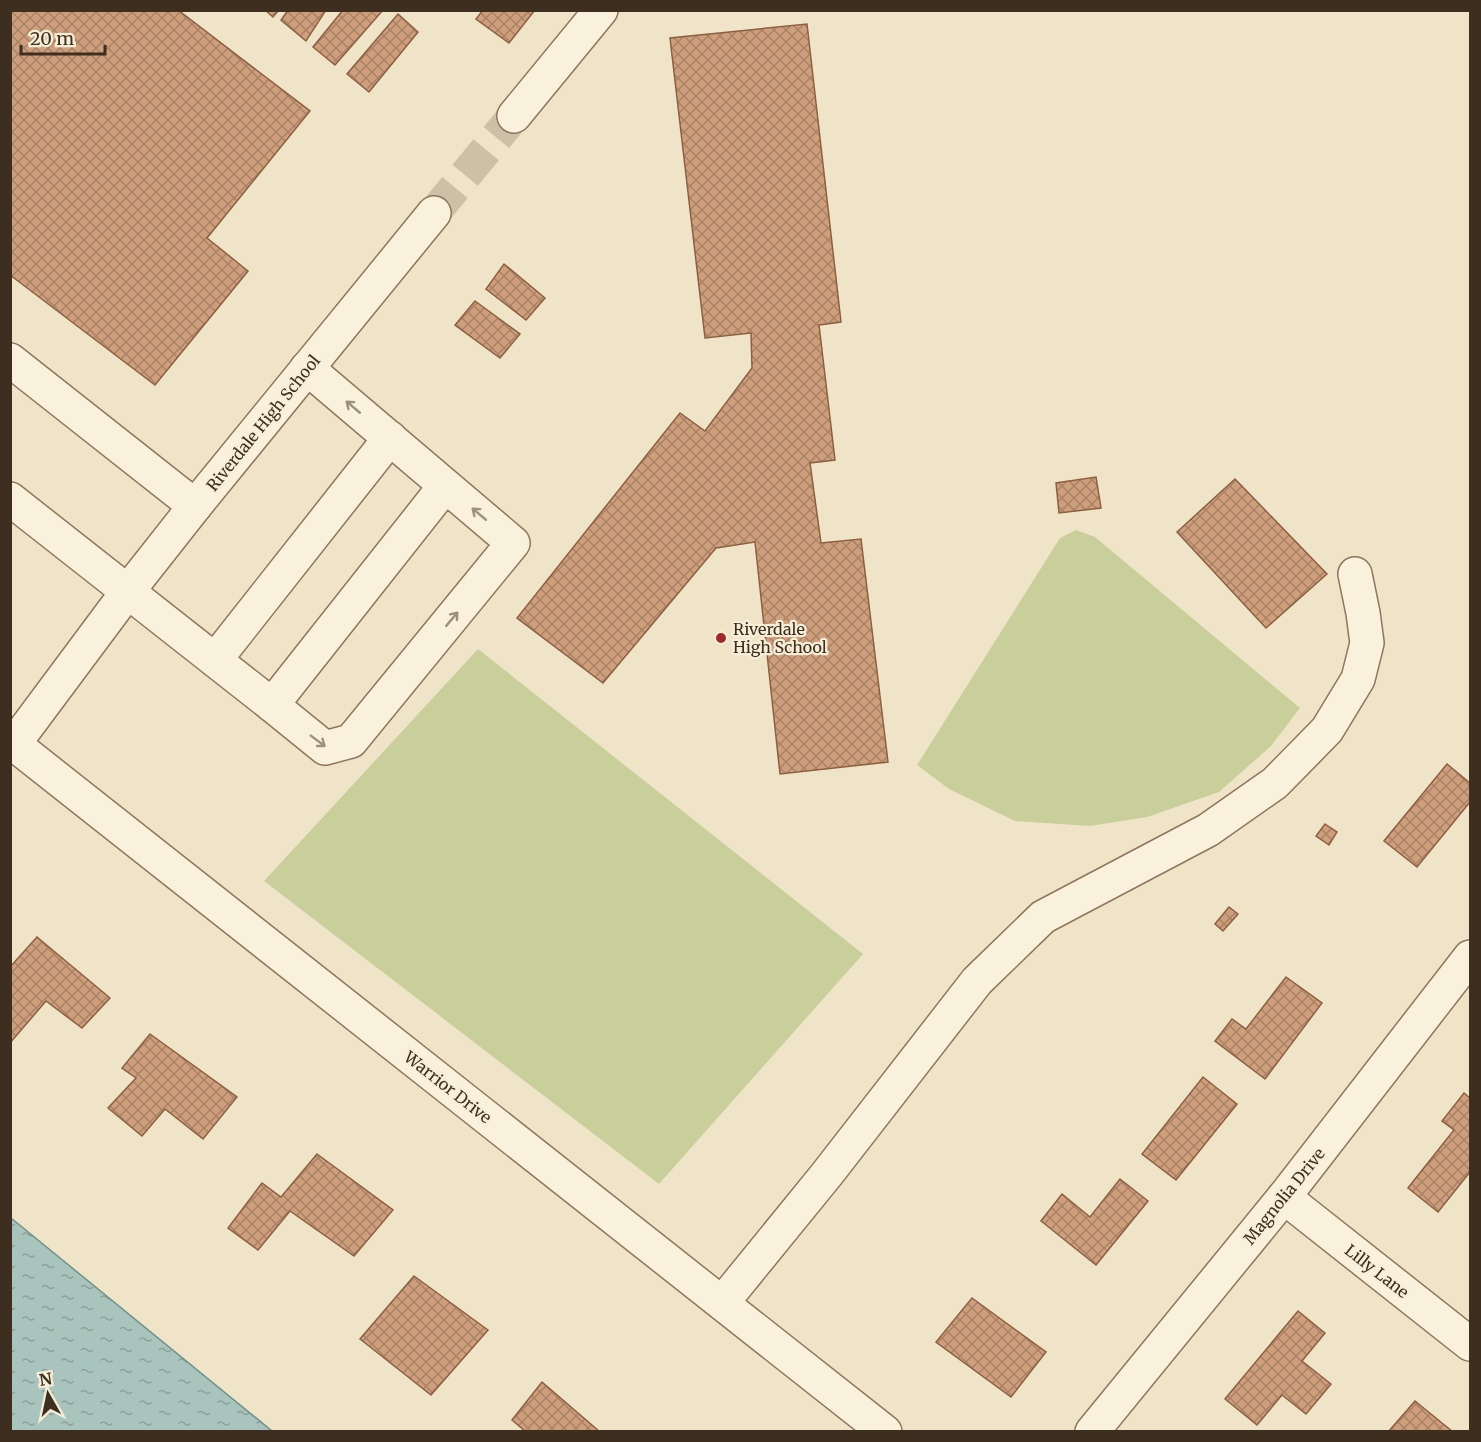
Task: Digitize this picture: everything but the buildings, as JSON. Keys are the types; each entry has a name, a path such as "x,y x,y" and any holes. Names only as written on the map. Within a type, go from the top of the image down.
{"street":[{"path":"514,116 601,10"},
{"name":"Riverdale High School","path":"10,360 195,506 434,213"},
{"path":"10,499 325,748 351,741 513,543 307,368"},
{"path":"215,660 390,438"},
{"path":"272,705 445,486"},
{"path":"12,743 195,506"},
{"path":"722,1303 827,1174 977,981 1043,917 1208,830 1275,783 1328,730 1358,679 1366,643 1355,574"},
{"name":"Warrior Drive","path":"12,743 885,1431"},
{"name":"Magnolia Drive","path":"1092,1431 1284,1197 1470,957"},
{"name":"Lilly Lane","path":"1284,1197 1470,1344"}],"green space":[{"path":"1076,530 1095,537 1300,708 1271,746 1219,792 1147,817 1090,826 1015,821 949,789 917,765 1060,538"},
{"path":"478,649 863,954 659,1184 264,881"}],"water":[{"path":"11,1218 272,1431 11,1431"}],"tunnel":[{"path":"434,213 514,116"}],"place":[{"name":"Riverdale High School","path":"721,638"}]}
